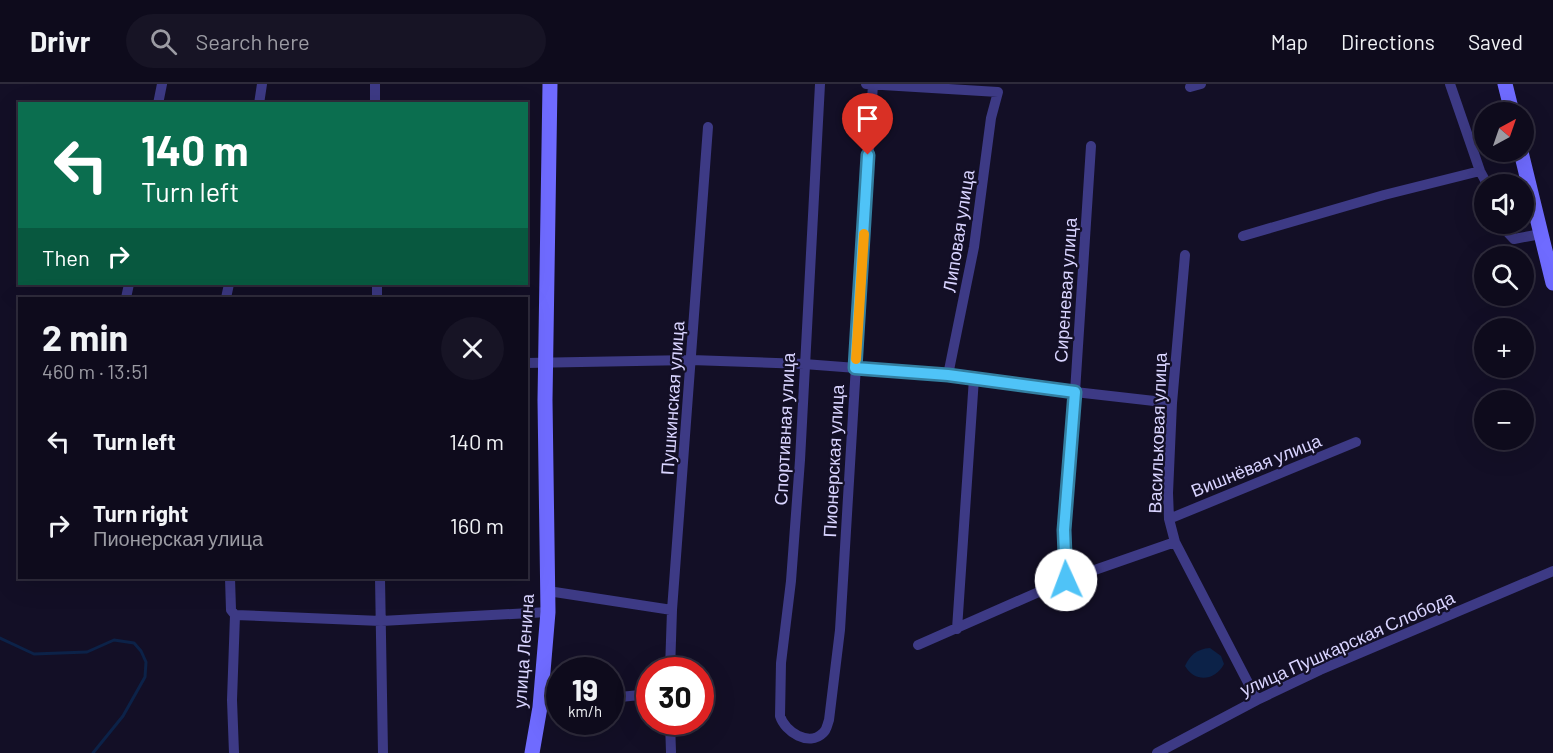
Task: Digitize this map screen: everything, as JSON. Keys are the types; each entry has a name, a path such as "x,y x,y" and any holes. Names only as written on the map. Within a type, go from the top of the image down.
{"main road":[{"name":"улица Ленина","path":"532,753 541,693 548,612 546,363 550,84"},
{"path":"1505,84 1510,102"},
{"path":"1523,162 1553,283"}],"street":[{"path":"158,102 162,84"},
{"path":"258,102 262,84"},
{"path":"375,84 375,102"},
{"name":"Спортивная улица","path":"820,84 791,581 781,663 780,716 782,724 788,731 798,736 810,738 821,736 826,730"},
{"path":"866,84 873,84"},
{"name":"Липовая улица","path":"873,84 998,92 992,118 974,247 948,375"},
{"name":"Пионерская улица","path":"826,730 840,630 873,84"},
{"path":"1450,84 1481,174"},
{"name":"Пушкинская улица","path":"670,657 708,127"},
{"name":"Сиреневая улица","path":"1066,580 1064,530 1091,146"},
{"path":"1243,236 1384,195 1479,171"},
{"path":"1510,234 1514,238 1541,234"},
{"name":"Васильковая улица","path":"1185,255 1172,403 1169,519 1175,542 1257,700"},
{"path":"528,363 692,360 804,364 948,375 1172,403"},
{"path":"957,629 974,378"},
{"name":"Вишнёвая улица","path":"1169,519 1356,442"},
{"path":"918,645 1066,580 1175,542"},
{"name":"улица Пушкарская Слобода","path":"1157,753 1257,700 1339,662 1553,571"},
{"path":"230,579 231,610 235,615 232,700 234,753"},
{"path":"380,579 383,753"},
{"path":"548,591 672,610"},
{"path":"235,615 381,621 548,612"},
{"path":"541,693 546,694"},
{"path":"670,735 671,752"}],"water":[{"path":"1210,648 1221,656 1224,664 1216,674 1210,677 1194,675 1185,666 1187,662 1198,651"}],"waterway":[{"path":"0,638 34,654 87,652 114,640 134,643 141,651 146,662 145,677 123,716 93,753"}],"slow traffic":[{"path":"856,359 864,234"}],"route":[{"path":"868,155 855,368 948,375 1075,392 1064,530 1066,580"}]}
